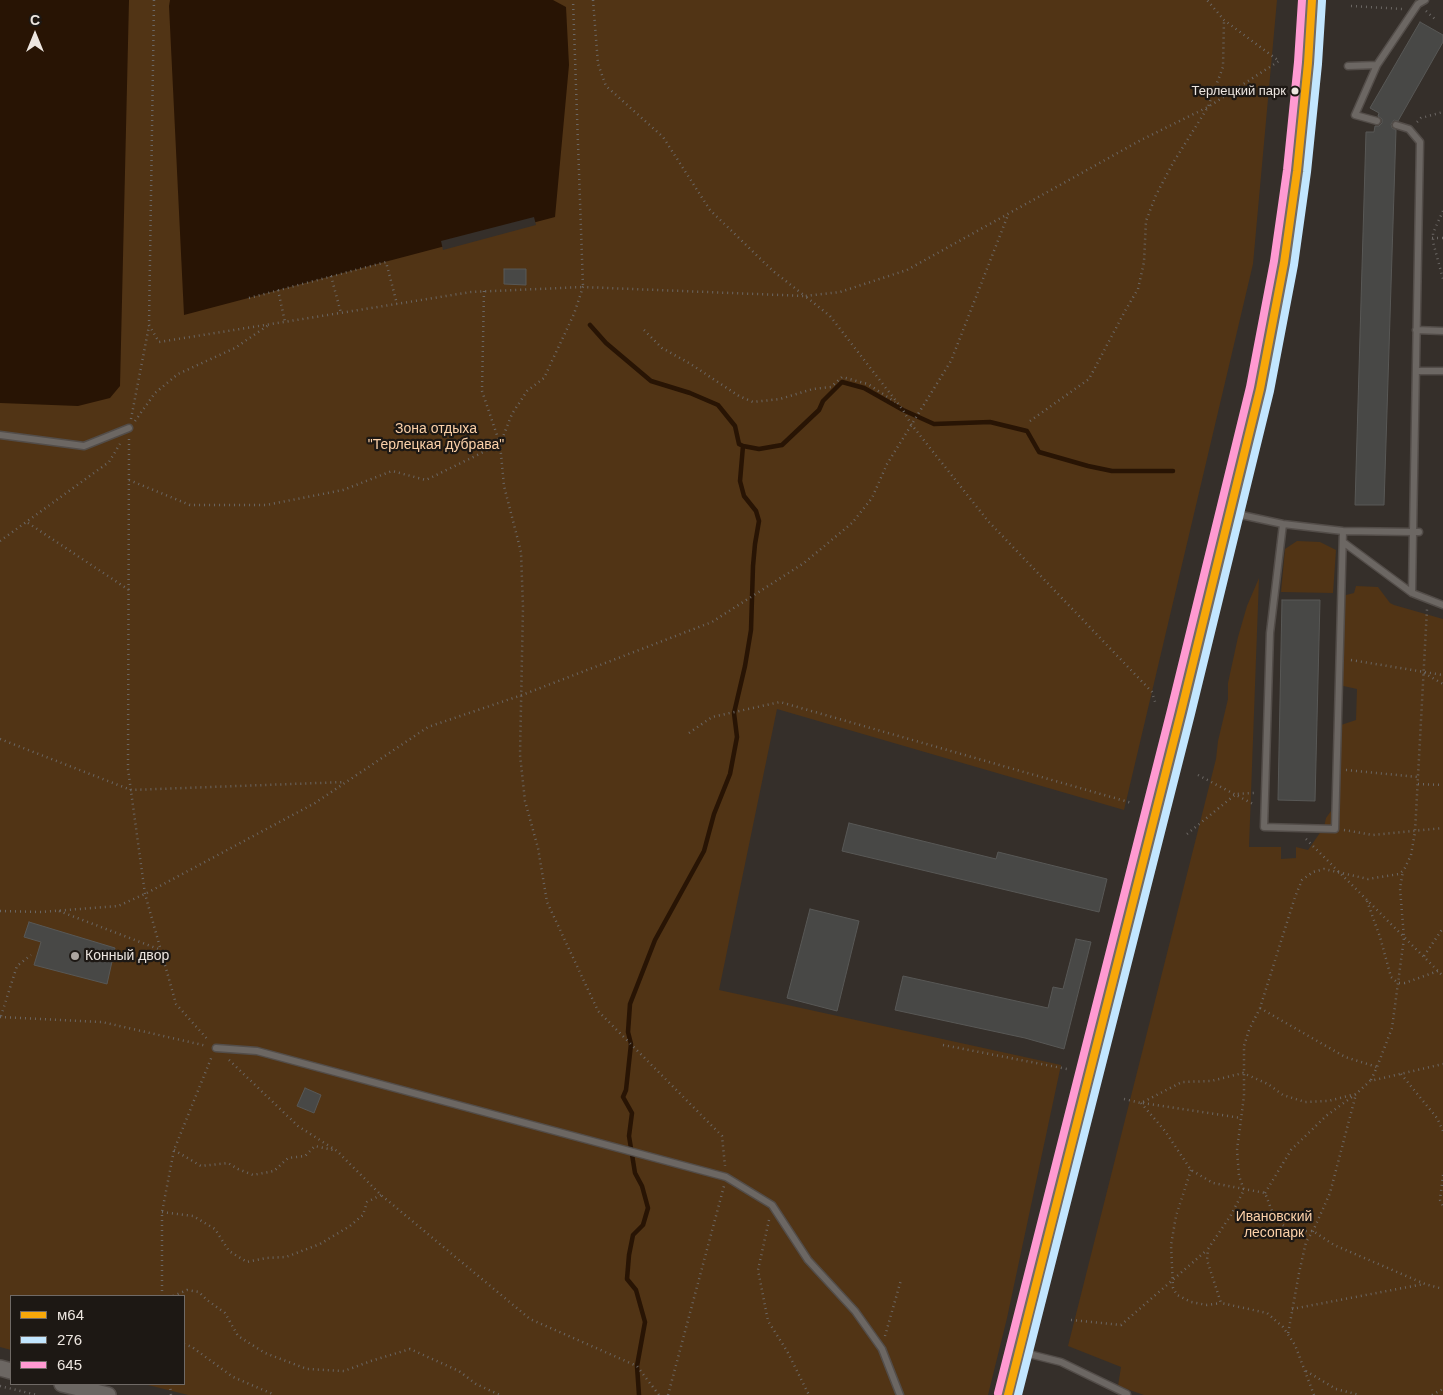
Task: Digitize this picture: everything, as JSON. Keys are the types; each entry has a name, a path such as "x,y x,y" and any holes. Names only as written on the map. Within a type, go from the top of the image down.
{"main road":[{"path":"1008,1395 1231,513 1260,389 1284,263 1297,171 1305,102 1312,0"}],"street":[{"path":"66,1385 108,1395"}],"lane":[{"path":"1377,121 1355,115 1377,65 1418,4 1425,0"},
{"path":"1348,66 1377,65"},
{"path":"1396,125 1409,129 1420,142 1416,330 1416,532 1412,592"},
{"path":"1416,330 1443,331"},
{"path":"1416,371 1443,371"},
{"path":"0,435 84,446 129,428"},
{"path":"1231,513 1283,524 1343,531 1416,532"},
{"path":"1283,524 1270,633 1264,827 1335,829 1343,531"},
{"path":"1343,542 1412,592 1443,605"},
{"path":"216,1048 256,1050 726,1177 772,1205 808,1260 854,1311 882,1349 900,1395"},
{"path":"1018,1352 1061,1362 1127,1395"}],"path":[{"path":"129,480 190,506 266,506 343,490 392,471 426,480 500,444 512,414 527,391 544,378 558,352 574,314 582,287 573,0"},
{"path":"593,0 598,64 606,86 663,136 710,210 774,271 830,316 898,404 911,424 988,521 1152,692 1156,705"},
{"path":"154,1 149,325 159,342 484,291 582,287 805,296 840,292 907,270 1141,140 1208,107 1279,61 1224,20 1207,0"},
{"path":"1351,6 1415,10"},
{"path":"1030,421 1089,379 1124,311 1138,289 1144,262 1146,221 1156,195 1208,107 1223,67 1224,20"},
{"path":"1409,129 1421,118 1443,112"},
{"path":"1443,210 1433,233 1433,242 1443,279"},
{"path":"0,911 57,911 118,906 145,894 315,803 428,727 522,695 712,622 804,563 852,524 872,498 887,464 951,361 1008,215"},
{"path":"249,298 386,262 396,304"},
{"path":"331,276 341,313"},
{"path":"278,290 286,322"},
{"path":"484,291 482,391 500,444 504,486 521,552 523,607 520,754 525,801 538,848 547,902 598,1011 722,1136 726,1177 668,1395"},
{"path":"270,324 235,348 178,374 155,393 129,428 128,769 145,894 176,1004 216,1048 298,1126 337,1151 381,1195 530,1319 637,1366 659,1395"},
{"path":"644,330 662,348 739,396 753,402 780,399 813,389 831,387 842,377 868,384 898,404"},
{"path":"27,523 129,590"},
{"path":"1265,1193 1290,1150 1326,1116 1370,1081 1392,1028 1404,938 1400,888 1404,870 1411,855 1415,832 1428,599"},
{"path":"1340,658 1443,675"},
{"path":"1423,672 1443,684"},
{"path":"689,733 712,716 780,702 1132,803"},
{"path":"0,739 131,790 347,782"},
{"path":"1337,769 1418,777"},
{"path":"1198,774 1264,810"},
{"path":"1418,784 1443,785"},
{"path":"1187,834 1236,794 1265,793"},
{"path":"1294,828 1443,976"},
{"path":"1335,829 1373,835 1443,828"},
{"path":"1071,1320 1121,1325 1208,1249 1231,1215 1244,1190 1239,1176 1237,1150 1244,1096 1244,1046 1249,1030 1260,1008 1302,880 1313,872 1324,869 1368,879 1399,874 1404,870"},
{"path":"1367,900 1380,936 1391,977 1398,983"},
{"path":"57,911 161,950"},
{"path":"1423,956 1443,928"},
{"path":"31,955 17,966 1,1016 102,1022 216,1048"},
{"path":"1398,983 1410,981 1438,971"},
{"path":"1260,1008 1344,1057 1377,1068"},
{"path":"943,1045 1067,1069"},
{"path":"162,1295 162,1212 174,1150 216,1048"},
{"path":"1370,1081 1443,1064"},
{"path":"1142,1103 1182,1082 1211,1081 1243,1073 1268,1084 1283,1095 1305,1102 1328,1101 1356,1094"},
{"path":"1401,1074 1437,1118 1443,1131"},
{"path":"1288,1334 1298,1273 1306,1242 1313,1231 1330,1192 1356,1094"},
{"path":"1124,1099 1242,1118"},
{"path":"1142,1103 1165,1131 1191,1170 1212,1183 1265,1193"},
{"path":"174,1150 201,1166 228,1163 253,1175 274,1171 288,1158 305,1156 315,1146 337,1151"},
{"path":"1191,1170 1176,1216 1171,1245 1173,1288 1177,1295 1191,1302 1207,1306 1221,1303 1267,1313 1283,1327 1295,1345 1314,1395"},
{"path":"1443,1175 1440,1200 1443,1206"},
{"path":"1265,1193 1275,1220 1291,1231 1313,1231 1334,1245 1425,1284 1443,1289"},
{"path":"162,1212 193,1216 215,1229 229,1251 247,1262 266,1258 286,1258 320,1244 350,1226 362,1215 367,1202 381,1195"},
{"path":"772,1205 758,1270 762,1294 768,1321 787,1351 809,1395"},
{"path":"1208,1249 1207,1260 1221,1303"},
{"path":"882,1349 901,1280"},
{"path":"1292,1309 1425,1284"},
{"path":"175,1295 187,1290 199,1292 225,1313 238,1336 265,1354 307,1369 344,1371 410,1349 459,1371 476,1384 500,1395"},
{"path":"185,1344 192,1347 233,1377 275,1395"},
{"path":"1305,1370 1336,1390 1360,1395"},
{"path":"0,1386 37,1395"},
{"path":"1432,1395 1443,1389"}],"green space":[{"name":"Зона отдыха \"Терлецкая дубрава\"","path":"0,0 1277,0 1253,264 1124,810 777,709 719,990 1061,1065 1007,1318 988,1395 188,1395 148,1385 185,1385 185,1295 10,1295 10,1350 0,1347"},
{"path":"1297,541 1320,542 1336,550 1333,593 1281,592 1285,549"},
{"name":"Ивановский лесопарк","path":"1259,578 1249,847 1281,847 1281,859 1296,858 1296,847 1308,850 1324,827 1326,818 1331,811 1335,794 1338,726 1356,720 1357,689 1339,685 1342,596 1354,593 1356,586 1378,587 1390,603 1394,605 1443,619 1443,1395 1144,1395 1118,1386 1121,1367 1068,1346 1216,759 1218,741 1228,699 1228,683 1238,637 1247,606"}],"shaded area":[{"path":"0,0 129,0 120,386 110,398 78,406 0,403"},
{"path":"170,0 553,0 566,7 569,65 555,217 184,315"}],"pier":[{"path":"534,217 536,225 443,250 441,241"}],"building":[{"path":"1420,22 1443,35 1443,42 1398,121 1394,120 1391,124 1392,128 1396,130 1384,505 1355,505 1366,132 1374,132 1375,126 1379,126 1382,123 1382,119 1378,116 1379,113 1370,108"},
{"path":"504,269 526,269 526,285 504,284"},
{"path":"1282,600 1320,600 1315,801 1278,800"},
{"path":"849,823 996,859 998,852 1107,879 1099,912 842,851"},
{"path":"810,909 859,921 837,1011 787,998"},
{"name":"Конный двор","path":"29,922 115,948 107,984 34,965 41,942 24,937"},
{"path":"1076,939 1091,942 1064,1049 1025,1038 895,1010 903,976 1048,1008 1053,987 1063,989"},
{"path":"305,1088 321,1095 314,1113 297,1106"}],"waterway":[{"path":"590,325 606,343 651,381 690,393 718,405 735,426 739,444 743,446 759,449 782,445 819,410 823,401 842,382 864,388 903,410 934,424 990,422 1027,431 1039,452 1088,466 1112,471 1173,471"},
{"path":"639,1395 637,1366 645,1322 636,1290 627,1279 633,1235 643,1225 648,1208 642,1186 635,1173 629,1136 632,1113 623,1097 626,1090 631,1044 628,1032 630,1004 655,940 704,851 714,814 730,774 737,737 734,713 751,630 753,566 759,521 756,511 744,496 740,481 743,446"}],"transit line":[{"name":"645","path":"998,1393 1171,710 1250,387 1274,261 1287,170 1302,0"},
{"name":"м64","path":"1008,1395 1181,712 1260,389 1284,263 1297,171 1308,63 1312,0"},
{"name":"276","path":"1018,1395 1191,714 1270,391 1294,265 1307,172 1318,64 1322,1"}],"place":[{"name":"Терлецкий парк","path":"1295,91"},
{"name":"Конный двор","path":"75,956"}]}
